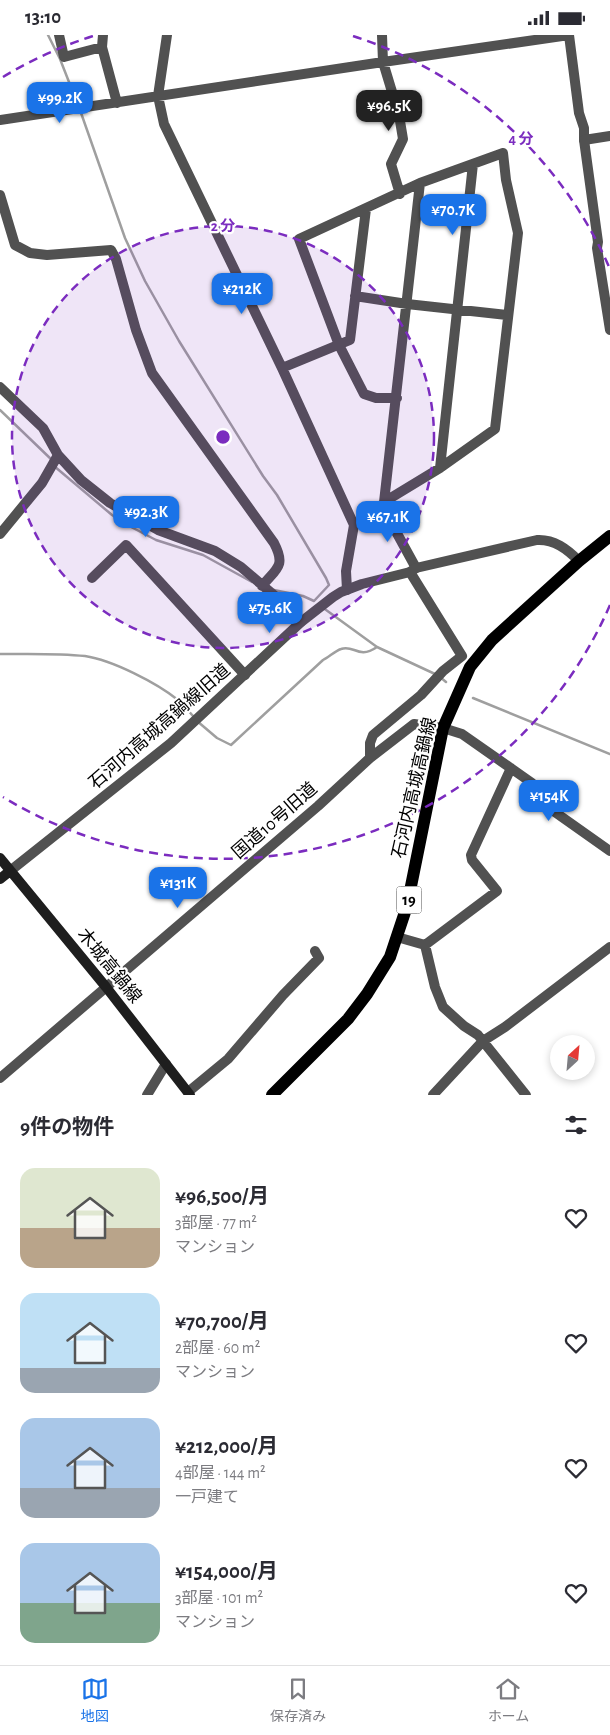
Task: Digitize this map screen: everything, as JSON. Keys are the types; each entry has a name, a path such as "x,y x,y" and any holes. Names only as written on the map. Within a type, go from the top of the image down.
{"main road":[{"name":"石河内高城高鍋線","path":"272,1095 348,1019 368,994 390,957 407,906 444,728 470,667 492,640 579,561 610,536"},
{"name":"木城高鍋線","path":"0,858 106,987 190,1094"},
{"path":"0,879 10,871"}],"street":[{"path":"59,35 64,57 102,47"},
{"path":"103,35 102,47 117,103"},
{"path":"167,35 158,96 164,124 282,368 354,525 346,571 347,590"},
{"path":"382,35 383,62 399,115 403,139 391,164 400,194"},
{"path":"0,121 569,35 579,113 584,128 598,242 597,248 610,330"},
{"path":"584,140 610,136"},
{"path":"383,504 440,468 495,429 518,233 506,180 503,153 420,183 400,194 299,239 339,345 364,394 376,398 397,398"},
{"path":"440,468 473,164"},
{"path":"354,525 380,511 383,504 397,398 420,183"},
{"path":"0,195 15,245 30,253 46,255 111,250 116,259 136,331 152,373 280,554 280,565 262,586"},
{"path":"282,368 350,340 366,209"},
{"path":"355,296 507,315"},
{"path":"0,387 43,428 58,455 81,481 110,503 158,530 215,551 240,567 301,622"},
{"path":"0,534 42,483 58,455"},
{"path":"370,758 370,743 373,735 421,695 443,671 462,656 413,570 383,504"},
{"name":"石河内高城高鍋線旧道","path":"10,871 171,743 301,622 333,597 362,584 537,540 546,540 566,549 579,561"},
{"path":"92,579 126,545 244,675"},
{"name":"国道10号旧道","path":"0,1078 318,806 370,758 414,724 444,728 462,734 532,783 535,797 610,851"},
{"path":"425,945 497,891 472,860 471,855 511,768"},
{"path":"397,937 425,945"},
{"path":"425,945 435,987 443,1007 483,1041 526,1095"},
{"path":"433,1095 483,1041 505,1027 610,947"},
{"path":"190,1094 228,1059 282,995 319,958 315,951"},
{"path":"147,1095 166,1064"}],"waterway":[{"path":"48,35 60,59 78,105"},
{"path":"80,110 125,238 145,281 179,341 263,476 277,495 326,578 329,585 314,601"},
{"path":"0,410 53,461"},
{"path":"54,466 112,515 133,528 156,540 203,555 252,582"},
{"path":"274,590 303,596 314,601"},
{"path":"322,607 377,647 435,674"},
{"path":"197,721 217,738 231,745 323,660 341,649 349,648 365,652 377,647"},
{"path":"0,654 74,655 96,658 134,673 169,693 194,717"},
{"path":"440,677 446,682"},
{"path":"473,698 610,754"}]}
